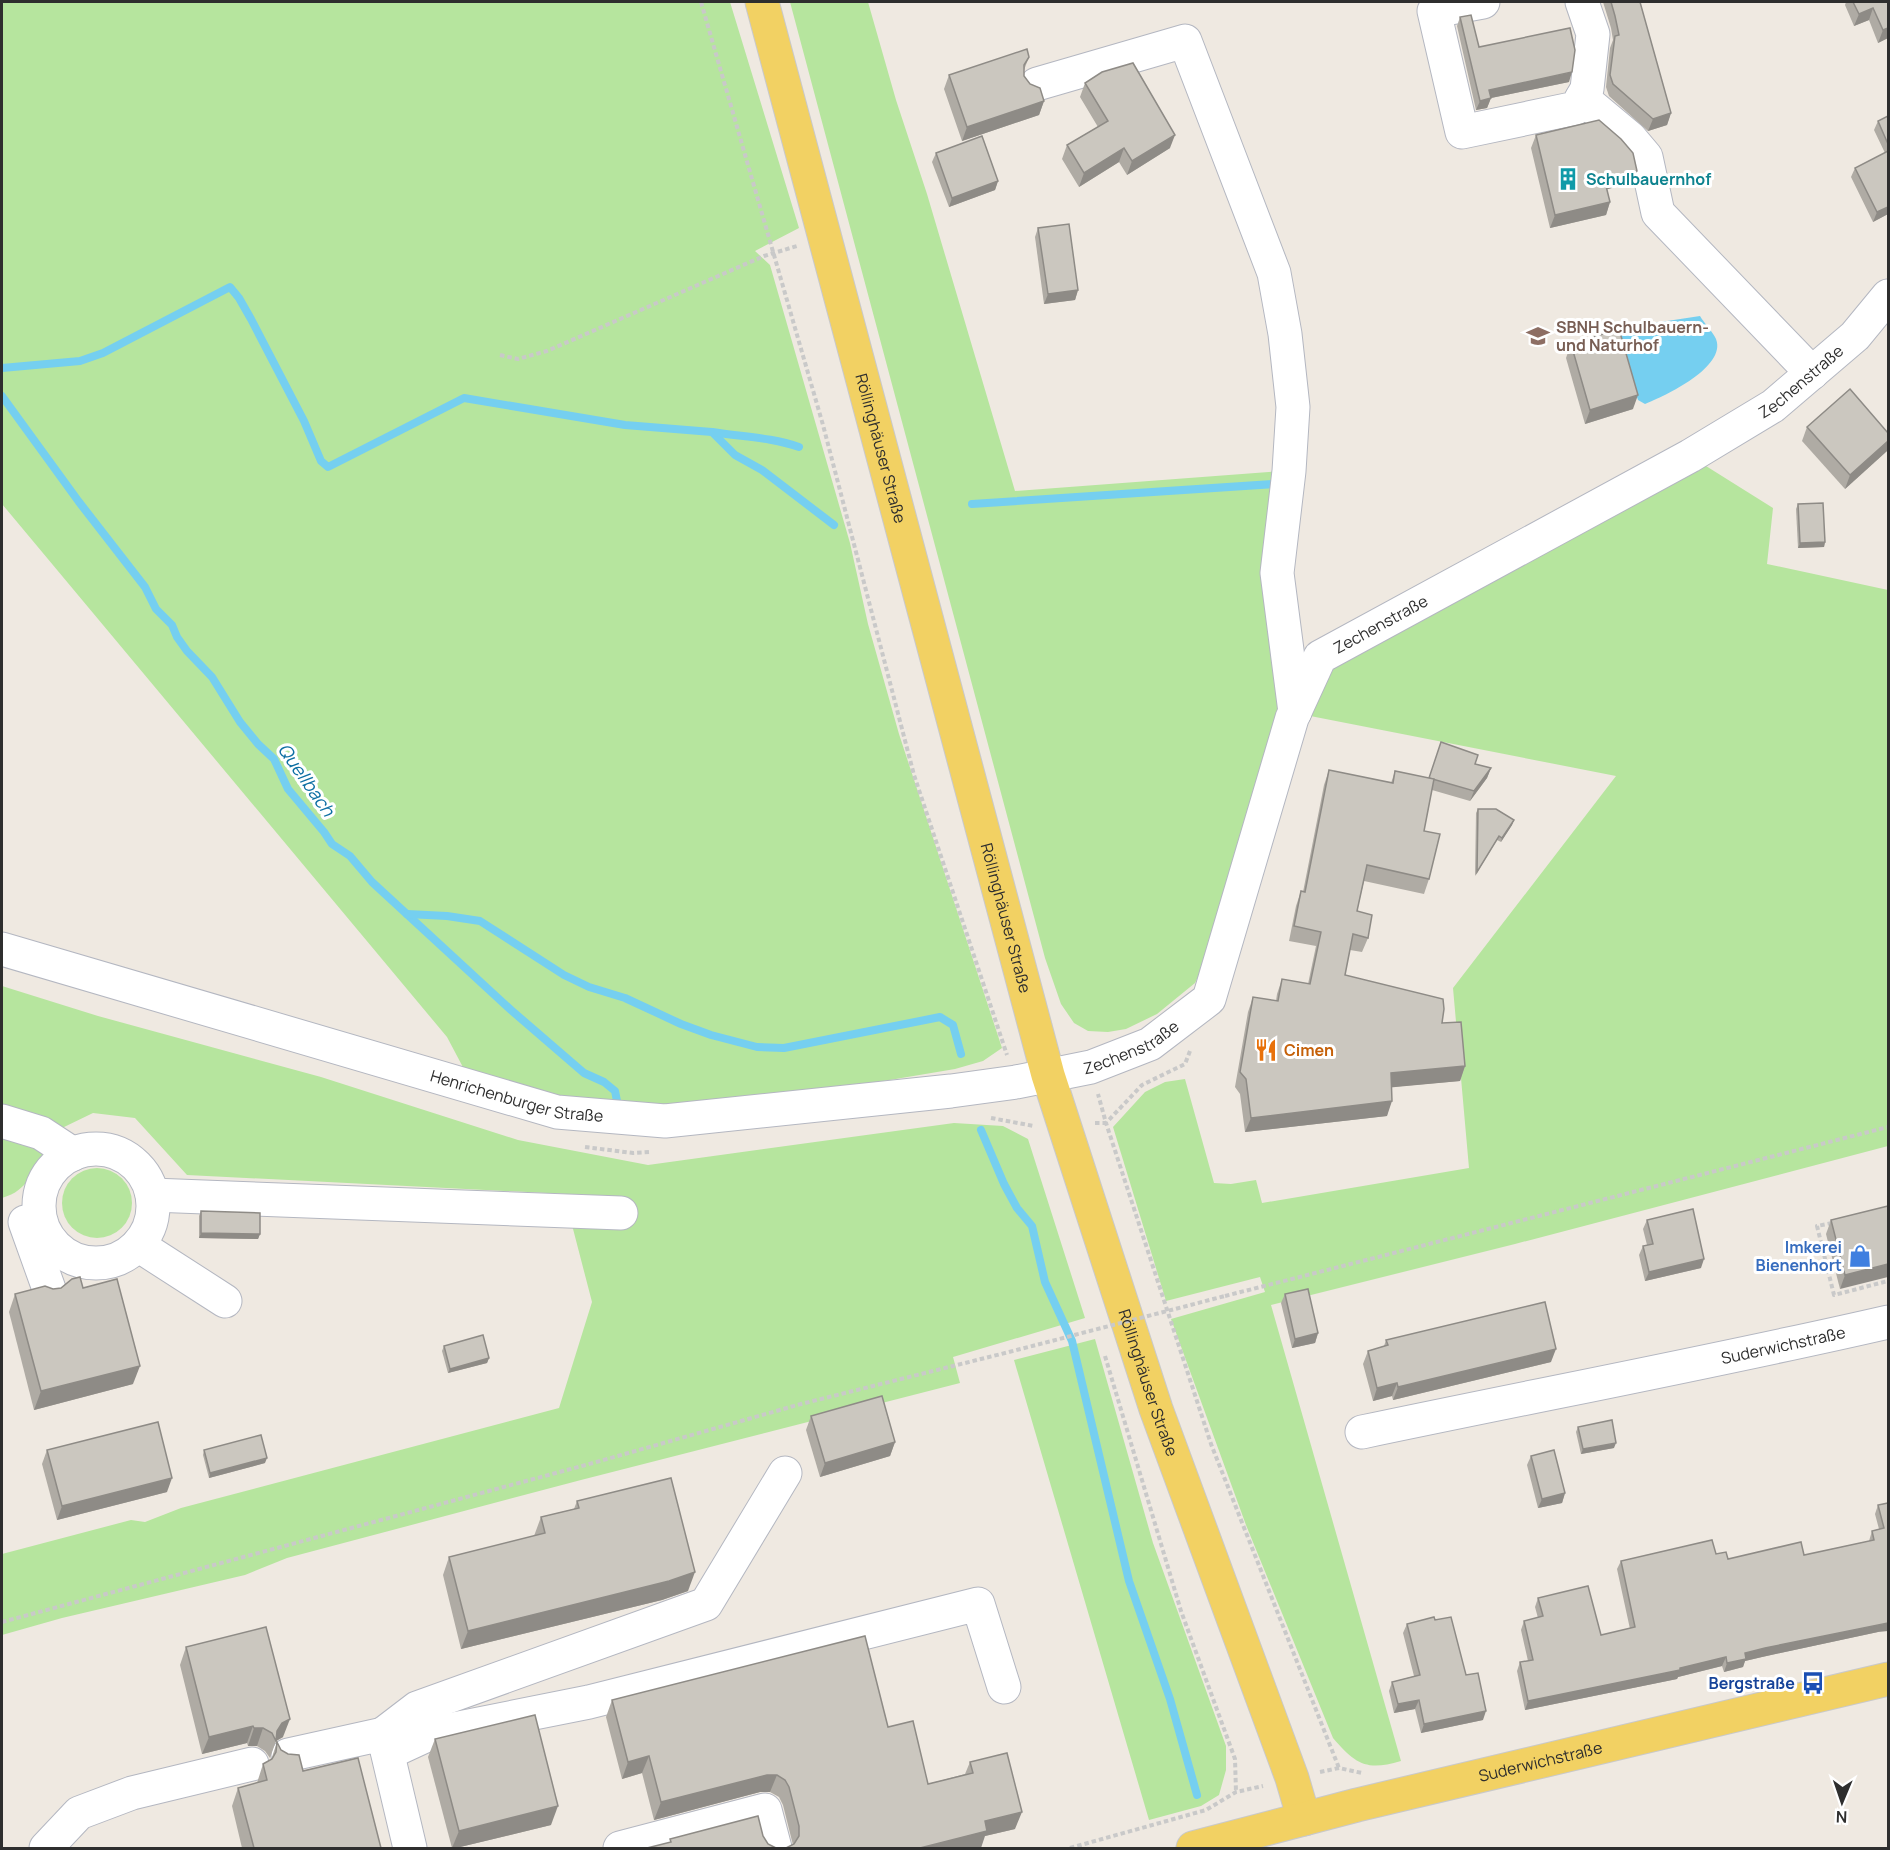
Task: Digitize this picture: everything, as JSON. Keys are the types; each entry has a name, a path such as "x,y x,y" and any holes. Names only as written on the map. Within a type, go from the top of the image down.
{"main road":[{"name":"Röllinghäuser Straße","path":"762,2 1048,1076 1156,1408 1292,1778 1304,1819"},
{"name":"Suderwichstraße","path":"1193,1848 1304,1819 1888,1679"}],"street":[{"path":"1483,2 1433,6 1462,132 1576,108 1587,89 1593,34 1582,2"},
{"path":"1037,84 1185,41 1274,273 1285,334 1293,407 1289,471 1277,573 1295,713"},
{"path":"1582,98 1630,138 1646,157 1658,213 1812,373"},
{"name":"Zechenstraße","path":"1048,1076 1091,1067 1150,1044 1209,999 1292,718 1320,657 1690,456 1773,406 1855,336 1888,296"},
{"name":"Henrichenburger Straße","path":"2,949 557,1112 665,1121 951,1091 1048,1076"},
{"path":"2,1121 41,1133 73,1154"},
{"path":"93,1149 112,1152 130,1161 144,1176 152,1195 152,1212 148,1230 138,1245 121,1258 101,1263 80,1261 61,1252 47,1237 22,1221 39,1198 45,1179 57,1164 73,1154 93,1149"},
{"path":"152,1195 621,1213"},
{"path":"22,1221 49,1289"},
{"path":"138,1245 225,1301"},
{"name":"Suderwichstraße","path":"1362,1432 1888,1322"},
{"path":"385,1744 417,1708 706,1604 785,1473"},
{"path":"288,1755 385,1744 589,1702 978,1604 1004,1687"},
{"path":"385,1744 410,1848"},
{"path":"46,1848 79,1813 132,1793 252,1764"},
{"path":"620,1848 765,1810 775,1848"}],"path":[{"path":"701,2 824,425 914,775 1004,1046"},
{"path":"500,355 518,359 547,351 774,253 825,238"},
{"path":"1193,1042 1185,1064 1142,1085 1106,1123 1210,1444 1338,1768"},
{"path":"1032,1126 1035,1137"},
{"path":"2,1622 593,1463 801,1404 1888,1126"},
{"path":"1838,1221 1817,1226 1834,1295 1888,1281"},
{"path":"1094,1319 1097,1330"},
{"path":"1073,1848 1206,1810 1236,1792 1235,1759 1181,1611 1104,1353"}],"green space":[{"path":"2,2 730,2 799,228 755,251 770,265 850,543 868,624 899,734 1002,1048 983,1061 955,1069 860,1085 652,1107 575,1104 465,1071 447,1037 2,504"},
{"path":"790,2 868,2 1015,491 1281,471 1285,686 1219,934 1195,983 1157,1014 1126,1029 1108,1032 1088,1031 1074,1023 1061,1004 1045,958"},
{"path":"1690,456 1773,508 1767,564 1888,590 1888,1146 1515,1244 1271,1305 1401,1761 1371,1765 1356,1760 1333,1738 1246,1525 1171,1319 1265,1292 1260,1277 1166,1301 1113,1127 1145,1092 1165,1082 1185,1079 1214,1183 1231,1184 1256,1180 1262,1203 1469,1168 1453,988 1616,776 1295,713 1320,657"},
{"path":"2,986 98,1016 321,1077 518,1140 648,1165 954,1123 1003,1126 1028,1139 1085,1318 953,1357 960,1383 287,1558 245,1575 62,1618 2,1635 2,1554 131,1520 145,1522 181,1508 559,1408 592,1302 572,1225 626,1229 625,1197 187,1175 135,1118 93,1113 62,1128 2,1112"},
{"path":"2,1130 48,1152 24,1185 11,1195 2,1198"},
{"path":"97,1168 110,1171 122,1178 129,1190 132,1203 129,1216 122,1228 110,1235 97,1238 84,1235 72,1228 65,1216 62,1203 65,1190 72,1178 84,1171"},
{"path":"1095,1339 1153,1543 1226,1746 1226,1770 1219,1795 1201,1806 1149,1820 1014,1360"}],"water":[{"path":"1700,316 1716,339 1717,350 1712,360 1704,370 1679,387 1645,404 1638,400 1618,335 1634,325 1642,325 1646,320 1654,323"}],"building":[{"path":"1611,2 1640,2 1671,113 1653,119 1613,84 1610,75 1615,36 1619,35"},
{"path":"1853,2 1888,2 1888,28 1883,30 1873,8 1859,14"},
{"path":"1471,15 1479,47 1570,28 1575,50 1572,72 1489,90 1491,98 1480,101 1460,17"},
{"path":"1027,49 1029,57 1024,65 1024,76 1030,84 1040,88 1044,101 967,127 949,75"},
{"path":"1133,63 1175,135 1132,161 1124,148 1084,173 1067,145 1108,121 1085,83 1102,72"},
{"path":"1888,116 1888,144 1878,121"},
{"path":"1599,120 1633,153 1637,171 1604,178 1610,202 1555,215 1536,135"},
{"path":"982,136 998,181 952,198 936,153"},
{"path":"1888,151 1888,207 1877,212 1855,168"},
{"path":"1069,224 1078,290 1048,294 1038,228"},
{"path":"1619,329 1638,395 1590,410 1571,344"},
{"path":"1850,389 1888,433 1888,441 1850,475 1807,427"},
{"path":"1823,503 1825,542 1800,543 1798,504"},
{"path":"1441,742 1478,755 1475,764 1491,768 1474,791 1429,778"},
{"path":"1329,770 1393,783 1395,771 1434,779 1424,831 1440,834 1429,879 1367,865 1357,911 1372,915 1368,938 1353,934 1345,975 1443,999 1442,1023 1461,1022 1465,1066 1391,1073 1392,1101 1251,1118 1246,1079 1240,1072 1253,997 1278,1001 1282,979 1310,984 1321,932 1294,926 1301,891 1305,892"},
{"path":"1478,809 1496,809 1514,820 1502,838 1499,836 1477,872"},
{"name":"Imkerei Bienenhort","path":"1888,1206 1888,1264 1845,1275 1831,1220"},
{"path":"1693,1209 1704,1259 1649,1272 1643,1246 1653,1244 1647,1220"},
{"path":"201,1211 260,1213 260,1234 201,1233"},
{"path":"80,1277 83,1288 117,1279 140,1366 41,1391 15,1294 45,1286 53,1289 61,1288 72,1279"},
{"path":"1308,1289 1318,1333 1295,1339 1285,1294"},
{"path":"1545,1302 1556,1349 1398,1387 1397,1383 1377,1388 1368,1351 1388,1345 1386,1340"},
{"path":"483,1335 489,1358 450,1369 444,1346"},
{"path":"882,1396 895,1442 825,1463 811,1416"},
{"path":"1612,1420 1616,1443 1583,1449 1578,1427"},
{"path":"158,1422 172,1478 62,1506 47,1450"},
{"path":"261,1435 267,1458 210,1473 204,1450"},
{"path":"1554,1450 1565,1493 1542,1499 1531,1456"},
{"path":"671,1478 695,1572 669,1581 468,1631 449,1557 545,1533 541,1517 579,1508 577,1501"},
{"path":"1888,1503 1888,1623 1745,1653 1746,1659 1727,1663 1726,1657 1680,1668 1680,1670 1528,1701 1520,1662 1533,1660 1524,1621 1543,1616 1538,1598 1588,1586 1601,1635 1635,1627 1621,1561 1712,1540 1716,1554 1726,1552 1728,1559 1801,1542 1804,1555 1874,1540 1872,1531 1884,1528 1878,1505"},
{"path":"1434,1617 1435,1620 1451,1617 1466,1675 1478,1673 1486,1711 1424,1724 1419,1700 1398,1704 1392,1682 1420,1675 1407,1624"},
{"path":"266,1627 290,1719 282,1723 277,1731 276,1741 272,1733 253,1726 209,1737 186,1647"},
{"path":"865,1636 888,1727 913,1721 928,1784 973,1773 970,1762 1007,1753 1022,1812 985,1821 987,1831 920,1848 786,1848 794,1844 799,1836 799,1826 789,1787 785,1780 777,1775 767,1775 661,1802 649,1756 628,1762 612,1700"},
{"path":"535,1715 558,1806 459,1831 435,1739"},
{"path":"277,1742 281,1750 288,1754 299,1755 303,1771 358,1758 381,1848 254,1848 238,1788 267,1780 263,1764 272,1759 276,1752"},
{"path":"758,1816 763,1836 768,1844 776,1848 647,1848 671,1842 670,1839"}],"waterway":[{"path":"2,368 80,361 103,353 230,287 251,319 304,421 321,461 328,467 464,398 625,425 712,432 735,455 762,470 834,525"},
{"name":"Quellbach","path":"2,396 79,502 145,587 156,609 172,625 187,651 212,677 240,722 274,759 288,789 332,844 350,856 372,882 511,1010 584,1073 604,1082 615,1091 617,1101"},
{"path":"712,432 767,439 799,447"},
{"path":"972,504 1274,484"},
{"path":"407,914 447,916 480,921 564,975 589,987 625,998 711,1035 757,1047 784,1048 940,1017 953,1025 961,1054"},
{"path":"981,1130 1004,1184 1017,1208 1032,1226 1045,1282 1072,1341 1129,1581 1170,1699 1197,1795"}],"place":[{"name":"Schulbauernhof","path":"1568,179"},
{"name":"SBNH Schulbauern- und Naturhof","path":"1538,336"},
{"name":"Cimen","path":"1266,1050"},
{"name":"Imkerei Bienenhort","path":"1860,1256"},
{"name":"Bergstraße","path":"1813,1683"}]}
